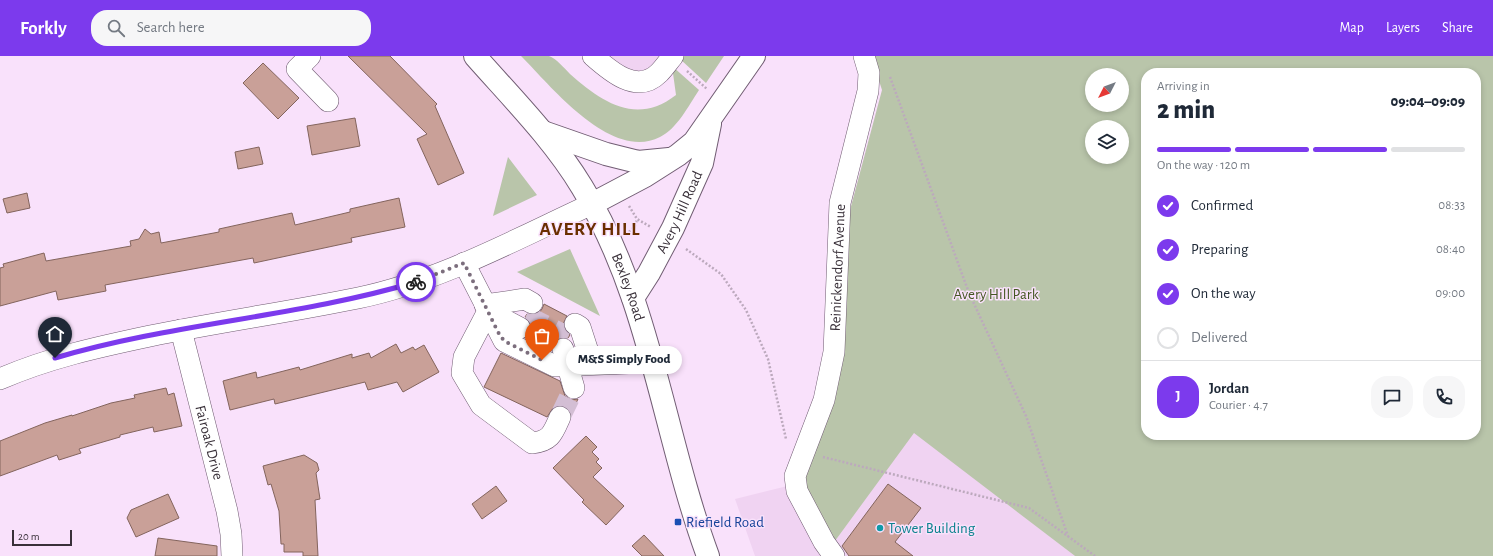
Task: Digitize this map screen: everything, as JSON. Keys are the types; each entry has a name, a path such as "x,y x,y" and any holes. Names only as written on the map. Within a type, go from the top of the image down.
{"main road":[{"name":"Bexley Road","path":"475,56 543,132 570,167 592,204 613,249 633,298 653,362 679,465 708,556"},
{"name":"Avery Hill Road","path":"592,204 672,159 694,142 754,56"},
{"name":"Avery Hill Road","path":"633,298 649,273 668,237 702,163 717,111"},
{"name":"Avery Hill Road","path":"543,132 606,154 638,162 672,159"}],"street":[{"path":"593,56 629,81 642,82 658,74 672,57"},
{"name":"Reinickendorf Avenue","path":"834,556 824,542 797,491 795,476 824,400 834,352 840,203 868,91 869,73 864,56"},
{"path":"297,60 328,101"},
{"path":"0,379 46,361 77,352 181,330 358,298 415,282 464,263 592,204"},
{"path":"464,263 491,306 504,341 555,366 575,348"},
{"path":"524,299 526,315 491,306 524,299"},
{"path":"491,306 464,357 462,373 481,405 532,443 542,442 551,436 560,417"},
{"name":"Fairoak Drive","path":"181,330 227,511 231,534 232,556"},
{"path":"575,348 653,362"},
{"path":"574,388 575,348"}],"path":[{"path":"672,57 717,111"},
{"path":"888,71 969,293 1026,416 1068,536"},
{"path":"619,190 637,219 668,237 721,274 746,310 768,359 786,440"},
{"path":"804,453 1029,508 1095,556"}],"shaded area":[{"path":"593,56 673,56 641,82"},
{"path":"914,432 1075,556 755,556 735,499 804,482 835,541"}],"green space":[{"path":"521,56 552,57 594,93 620,107 647,109 661,104 676,95 672,66 699,90 677,123 660,137 641,142 622,139 602,130 583,117 548,85"},
{"path":"683,56 724,56 706,83 680,59"},
{"name":"Avery Hill Park","path":"871,56 1493,56 1493,556 1075,556 914,433 835,541 804,482 844,354 850,210 882,90"},
{"path":"508,157 537,195 493,216"},
{"path":"570,249 600,316 517,272"}],"building":[{"path":"348,56 390,56 437,104 435,106 464,173 438,185 417,139 427,134"},
{"path":"263,63 299,98 278,119 243,83"},
{"path":"355,118 360,146 312,155 307,126"},
{"path":"259,147 263,164 238,169 235,152"},
{"path":"27,193 30,208 7,213 3,199"},
{"path":"399,198 405,227 351,238 352,242 254,263 253,258 105,285 106,291 58,300 56,291 0,306 0,268 4,267 3,264 44,253 46,261 131,246 130,241 139,239 145,229 151,234 159,232 161,243 219,232 219,229 292,213 295,225 350,212 350,209"},
{"path":"544,304 567,316 563,324 565,330 570,335 568,338 560,337 555,340 551,351 526,338 530,334 532,328 530,321 525,317 527,314 538,314"},
{"path":"396,344 401,353 413,347 415,350 424,345 439,372 403,392 397,382 368,390 365,382 275,404 274,399 230,410 223,381 256,372 257,378 299,367 300,370 352,354 352,358 369,353 371,358"},
{"path":"501,353 560,381 565,396 571,400 578,399 571,414 565,406 558,405 553,408 547,417 484,387"},
{"path":"166,388 168,395 174,393 182,426 154,432 153,427 120,435 120,437 79,449 81,453 59,460 57,455 0,476 0,441 45,423 111,403 135,398 134,395"},
{"path":"586,436 597,447 592,452 599,459 596,462 602,468 593,477 624,506 606,525 582,502 584,500 553,468"},
{"path":"304,455 317,463 319,470 316,473 320,499 315,500 318,556 303,556 303,552 284,552 284,544 281,544 279,511 271,484 268,485 263,466"},
{"name":"Tower Building","path":"888,484 921,508 895,542 913,556 849,556 842,546"},
{"path":"496,486 507,501 482,519 472,504"},
{"path":"168,494 179,518 136,537 127,518 131,510"},
{"path":"644,535 664,556 642,556 632,546"},
{"path":"158,538 217,546 217,556 155,556"}],"tunnel":[{"path":"526,316 568,337"},
{"path":"560,417 574,388"}],"way so far":[{"path":"416,282 464,263 498,332 504,341 542,360"}],"place":[{"name":"M&S Simply Food","path":"542,360"},
{"name":"Riefield Road","path":"678,522"},
{"name":"Tower Building","path":"880,528"}],"district":[{"name":"AVERY HILL","path":"590,229"}],"route":[{"path":"55,358 84,350 181,330 358,298 416,282"}]}
